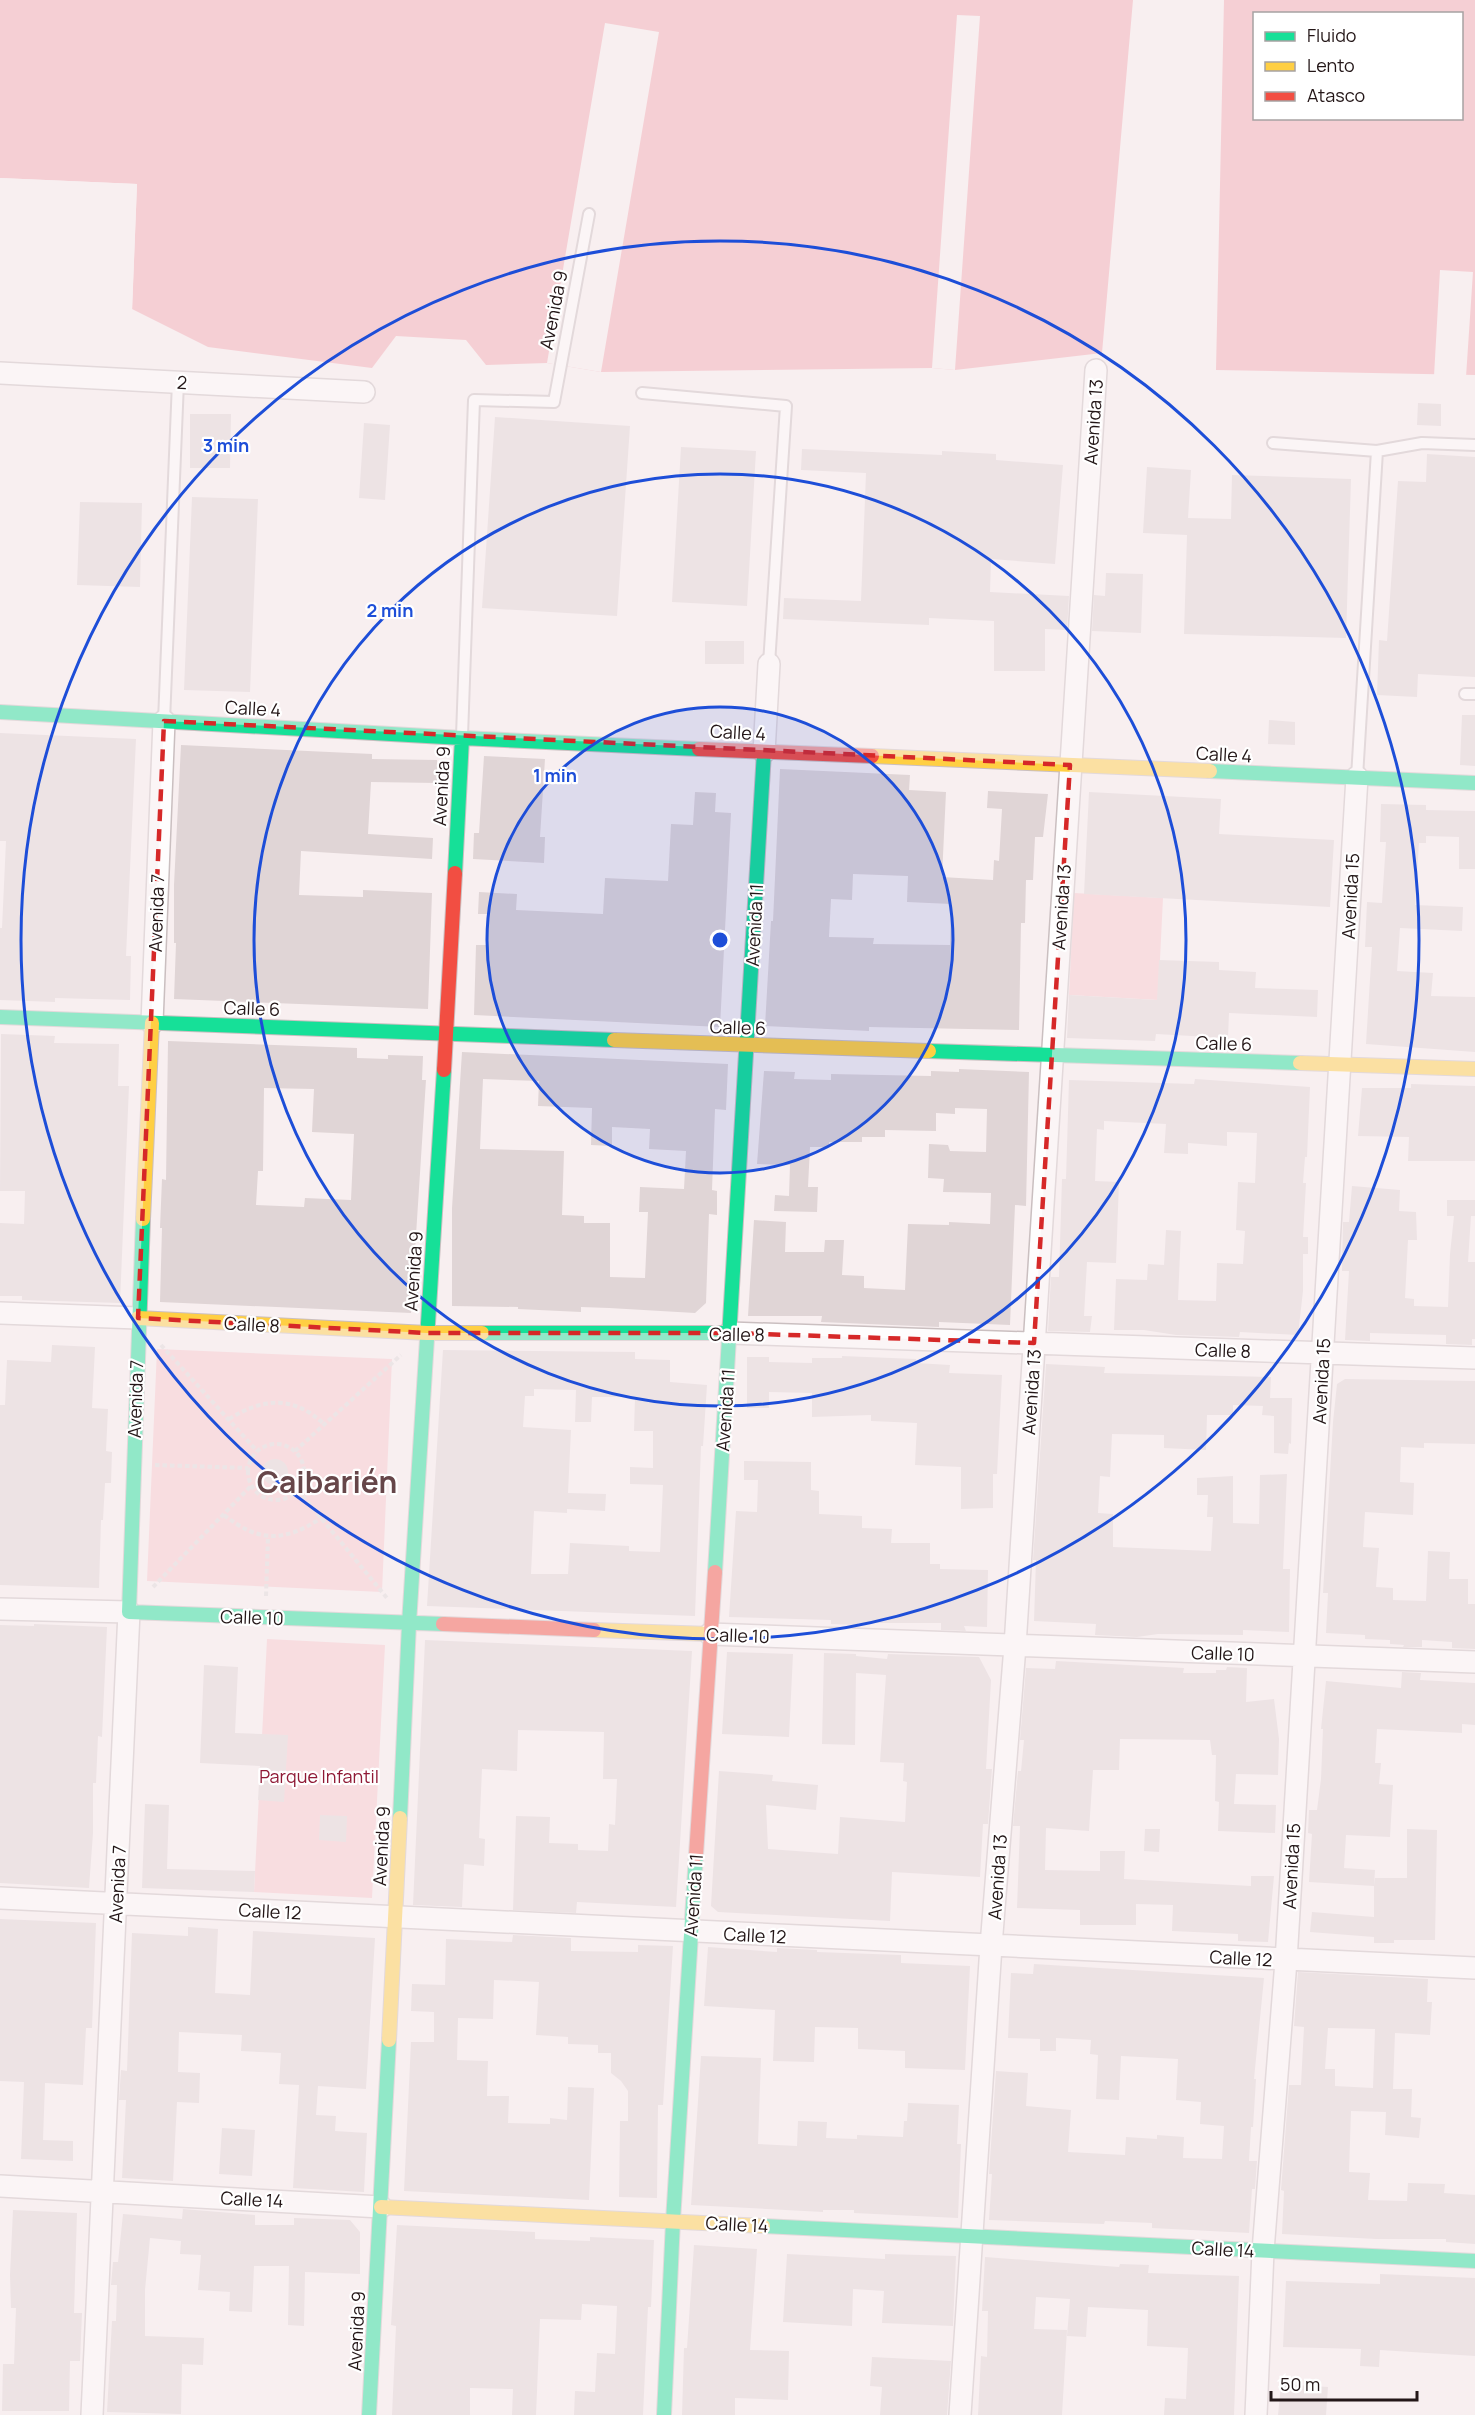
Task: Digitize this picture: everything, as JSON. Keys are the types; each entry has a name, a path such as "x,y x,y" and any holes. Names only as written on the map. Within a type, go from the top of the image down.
{"street":[{"name":"Avenida 13","path":"960,2415 1015,1646 1096,369"},
{"name":"2","path":"0,373 364,392"},
{"name":"Avenida 11","path":"664,2415 673,2221 730,1333 769,663"},
{"name":"Calle 4","path":"0,712 462,738 1475,783"},
{"name":"Avenida 7","path":"92,2415 129,1612 138,1318 164,721"},
{"name":"Avenida 9","path":"369,2415 396,1917 409,1624 462,738"},
{"name":"Avenida 15","path":"1256,2415 1263,2251 1286,1960 1357,777"},
{"name":"Calle 6","path":"0,1017 1052,1056 1475,1069"},
{"name":"Calle 8","path":"0,1313 428,1332 730,1333 1475,1358"},
{"name":"Calle 10","path":"0,1609 1475,1662"},
{"name":"Calle 12","path":"0,1898 1475,1968"},
{"name":"Calle 14","path":"0,2186 1475,2261"}],"lane":[{"name":"Avenida 9","path":"462,738 474,400 554,402 589,214"},
{"name":"Avenida 7","path":"164,721 178,382"},
{"name":"Avenida 11","path":"642,393 786,406 769,663"},
{"path":"1273,443 1377,451 1422,443 1475,445"},
{"name":"Avenida 15","path":"1357,777 1377,451"}],"path":[{"path":"295,1451 428,1332"},
{"path":"160,1344 258,1451"},
{"path":"229,1419 248,1407 271,1402 294,1405 315,1416 324,1424"},
{"path":"272,1444 288,1446 295,1451 303,1466 302,1483 298,1490 291,1496 274,1500 265,1498 251,1486 248,1468 253,1455 258,1451 272,1444"},
{"path":"134,1464 248,1468"},
{"path":"153,1588 251,1486"},
{"path":"298,1490 409,1624"},
{"path":"224,1515 241,1528 268,1536 282,1536 302,1531 321,1518"},
{"path":"265,1618 268,1536"}],"highlighted area":[{"path":"164,721 1070,765 1034,1343 730,1333 427,1333 138,1318"}],"green space":[{"path":"1074,893 1163,898 1158,1000 1069,995"},
{"path":"157,1349 392,1359 382,1592 147,1581"},
{"name":"Parque Infantil","path":"267,1639 385,1645 372,1898 254,1892"}],"shaded area":[{"path":"0,0 1133,0 1102,353 955,370 932,368 601,372 547,363 486,365 466,340 396,336 372,368 208,347 132,309 137,184 0,178"},
{"path":"1224,0 1475,0 1475,375 1216,370"}],"pier":[{"path":"957,15 980,16 955,370 932,368"},
{"path":"605,23 659,32 601,372 547,363"},
{"path":"0,178 137,184 132,313 129,309 134,187 0,181"},
{"path":"1440,270 1473,272 1466,377 1434,376"}],"building":[{"path":"1418,403 1441,404 1441,426 1417,425"},
{"path":"190,414 231,414 230,468 190,468"},
{"path":"495,417 630,426 617,616 482,608"},
{"path":"364,423 390,425 385,500 359,498"},
{"path":"681,447 756,451 747,606 672,602"},
{"path":"802,449 942,455 942,451 996,454 996,460 1063,465 1055,564 991,559 990,592 1069,596 1067,630 1045,629 1045,671 994,671 994,621 929,618 929,625 783,619 784,598 861,601 866,473 801,470"},
{"path":"1427,454 1475,457 1475,677 1418,674 1417,697 1377,695 1379,640 1387,641 1398,481 1426,482"},
{"path":"1147,467 1191,470 1188,518 1231,519 1232,475 1351,479 1346,638 1184,634 1187,535 1143,533"},
{"path":"192,497 258,499 250,692 184,690"},
{"path":"80,502 142,503 140,587 77,585"},
{"path":"1106,573 1143,574 1141,633 1092,631 1094,595 1105,596"},
{"path":"705,641 744,641 744,664 705,664"},
{"path":"1462,715 1475,715 1475,766 1460,765"},
{"path":"1269,720 1295,722 1295,745 1268,744"},
{"path":"0,733 136,739 126,956 131,956 130,1000 55,998 55,1002 0,1000 0,928 2,928 6,841 0,841"},
{"path":"181,745 372,754 372,759 437,760 437,783 371,782 368,834 433,838 432,859 301,851 299,895 363,897 363,890 432,893 428,1009 174,999 176,943 174,943 174,885"},
{"path":"484,756 545,759 540,837 545,837 544,863 473,859 474,833 479,833"},
{"path":"780,769 910,775 909,790 946,792 942,877 993,880 994,860 999,861 1002,809 987,808 988,791 1048,794 1043,837 1035,837 1033,880 1026,880 1025,923 1021,923 1019,1030 869,1027 869,1031 765,1026 771,921 773,921","holes":["853,874 908,876 907,902 951,904 950,945 873,944 874,938 829,937 831,899 852,900"]},
{"path":"695,792 716,793 715,812 731,813 720,1027 474,1015 476,945 486,945 487,914 478,914 479,892 517,894 516,910 603,914 605,878 668,881 671,824 693,825"},
{"path":"1089,792 1221,799 1219,834 1334,840 1330,907 1084,894"},
{"path":"1381,804 1426,805 1426,810 1475,811 1475,869 1459,869 1459,837 1426,836 1426,843 1419,843 1415,905 1463,907 1462,931 1400,928 1397,971 1433,973 1431,996 1475,997 1475,1052 1366,1044 1372,947 1365,947 1367,902 1382,903 1386,842 1380,842"},
{"path":"1159,960 1219,962 1219,970 1256,972 1255,988 1318,990 1317,1017 1229,1013 1228,1038 1156,1034 1155,1041 1067,1038 1069,995 1157,1000"},
{"path":"1,1034 55,1036 54,1043 119,1044 118,1086 129,1086 120,1303 22,1300 22,1296 0,1296 0,1223 24,1224 25,1191 0,1191"},
{"path":"168,1041 357,1048 357,1058 388,1059 388,1055 423,1056 422,1080 426,1080 411,1313 160,1302 162,1179 166,1180","holes":["264,1088 314,1089 312,1132 354,1134 351,1200 305,1198 304,1207 256,1205 258,1171 263,1171"]},
{"path":"462,1052 728,1064 726,1110 715,1109 712,1190 717,1191 717,1215 709,1214 706,1303 695,1313 581,1307 581,1312 518,1309 518,1307 452,1306 452,1208","holes":["483,1079 539,1081 538,1106 592,1108 591,1145 612,1146 612,1127 650,1129 649,1149 686,1151 684,1189 640,1187 639,1212 648,1212 645,1278 610,1277 610,1223 584,1223 584,1216 562,1215 564,1151 480,1149"]},
{"path":"959,1069 1029,1072 1026,1206 1015,1205 1010,1325 939,1322 939,1327 821,1322 822,1316 748,1316 754,1220 786,1222 785,1252 824,1252 825,1240 844,1240 842,1275 864,1276 864,1288 905,1290 908,1224 949,1225 949,1222 990,1224 991,1193 943,1192 944,1179 928,1178 929,1144 948,1145 950,1151 986,1152 987,1109 955,1108 955,1114 936,1113 936,1131 885,1130 885,1137 862,1137 862,1142 829,1142 829,1147 810,1147 808,1187 818,1187 817,1212 774,1211 775,1195 789,1196 790,1165 757,1164 764,1071 795,1072 794,1079 831,1080 831,1074 931,1076 931,1071 959,1072"},
{"path":"1195,1079 1310,1087 1307,1157 1305,1157 1303,1183 1306,1183 1303,1237 1308,1237 1308,1254 1303,1254 1303,1291 1298,1335 1240,1332 1239,1337 1114,1330 1116,1279 1147,1280 1148,1264 1164,1265 1166,1230 1181,1231 1178,1300 1216,1301 1217,1263 1243,1264 1245,1231 1236,1230 1238,1182 1255,1183 1257,1133 1227,1132 1227,1146 1188,1143 1188,1154 1164,1153 1166,1124 1104,1121 1104,1130 1097,1129 1095,1181 1119,1182 1116,1263 1087,1262 1084,1316 1092,1316 1090,1332 1048,1331 1051,1277 1059,1277 1062,1179 1066,1179 1069,1080 1194,1084"},
{"path":"1411,1084 1475,1086 1475,1161 1408,1161 1409,1137 1358,1136 1362,1088 1411,1088"},
{"path":"1352,1186 1400,1190 1399,1211 1416,1212 1417,1240 1408,1240 1405,1298 1414,1299 1414,1306 1448,1307 1454,1216 1447,1216 1447,1200 1475,1200 1475,1216 1471,1216 1468,1262 1475,1262 1475,1339 1472,1339 1472,1345 1446,1344 1446,1335 1370,1333 1370,1341 1345,1340 1349,1271 1342,1271 1343,1222 1349,1222"},
{"path":"52,1345 95,1347 92,1408 108,1409 106,1451 112,1452 111,1483 105,1483 103,1520 101,1520 99,1588 0,1585 0,1405 5,1405 7,1360 51,1362"},
{"path":"443,1350 635,1352 635,1359 670,1360 670,1382 707,1385 703,1446 701,1446 695,1616 427,1606","holes":["534,1389 576,1390 575,1422 591,1422 592,1397 635,1397 634,1431 653,1431 653,1468 630,1467 630,1484 663,1485 660,1552 629,1551 629,1546 570,1543 568,1574 531,1574 534,1511 567,1513 567,1509 605,1511 606,1494 568,1493 571,1430 523,1427 525,1396 534,1396"]},
{"path":"842,1356 916,1359 916,1363 950,1365 949,1373 1002,1375 997,1474 993,1474 993,1508 961,1509 961,1467 915,1465 917,1423 871,1421 871,1415 812,1417 812,1393 769,1392 769,1408 747,1408 747,1357 769,1357 769,1362 812,1363 812,1358 842,1358"},
{"path":"1046,1364 1105,1367 1104,1373 1271,1377 1270,1398 1292,1398 1291,1444 1289,1443 1288,1454 1274,1453 1274,1416 1262,1415 1263,1406 1233,1405 1233,1415 1207,1415 1206,1450 1164,1448 1164,1435 1112,1434 1110,1477 1100,1476 1098,1513 1113,1514 1113,1547 1211,1551 1213,1517 1207,1517 1208,1495 1197,1495 1197,1478 1233,1476 1233,1523 1259,1524 1260,1475 1287,1474 1283,1569 1290,1569 1289,1632 1243,1630 1243,1635 1158,1634 1137,1637 1095,1635 1096,1624 1034,1621 1036,1560 1033,1560"},
{"path":"1345,1379 1475,1381 1475,1444 1424,1443 1424,1448 1401,1447 1400,1482 1414,1483 1413,1515 1365,1512 1363,1547 1379,1548 1376,1587 1393,1588 1393,1600 1426,1601 1428,1551 1450,1552 1449,1579 1468,1579 1468,1604 1475,1604 1475,1649 1452,1648 1452,1642 1422,1640 1422,1647 1403,1647 1404,1645 1390,1644 1390,1640 1365,1639 1365,1635 1326,1633 1328,1593 1323,1593 1333,1422 1337,1384"},
{"path":"275,1459 284,1463 288,1472 284,1481 275,1485 266,1481 262,1472 266,1463"},
{"path":"744,1461 811,1462 811,1490 819,1491 819,1514 862,1516 862,1528 892,1529 891,1543 930,1543 930,1564 940,1564 940,1569 988,1570 987,1627 964,1626 966,1631 941,1630 941,1623 858,1623 858,1625 831,1624 831,1620 729,1617 736,1511 757,1512 758,1480 744,1480"},
{"path":"34,1624 107,1627 102,1737 98,1736 96,1783 93,1783 93,1833 89,1888 0,1883 0,1625 34,1626"},
{"path":"425,1640 692,1651 676,1907 577,1902 576,1913 513,1910 516,1816 550,1817 549,1843 578,1844 578,1850 608,1851 609,1824 615,1825 617,1779 603,1779 604,1732 518,1730 517,1771 482,1769 479,1838 485,1839 484,1866 464,1864 462,1907 413,1905"},
{"path":"727,1652 793,1654 789,1737 722,1734"},
{"path":"824,1653 856,1654 856,1656 887,1659 888,1654 979,1657 991,1680 986,1769 992,1769 988,1824 983,1824 980,1877 892,1872 890,1921 718,1912 711,1906 719,1771 773,1775 772,1781 818,1785 816,1810 766,1805 768,1849 838,1854 840,1817 905,1822 907,1782 903,1781 904,1763 880,1762 886,1675 856,1673 855,1745 822,1744"},
{"path":"1056,1661 1184,1668 1183,1673 1216,1673 1216,1670 1226,1670 1227,1667 1247,1668 1246,1702 1274,1699 1279,1739 1278,1775 1236,1774 1234,1804 1276,1805 1275,1833 1218,1831 1219,1802 1215,1801 1216,1755 1212,1755 1210,1740 1120,1739 1119,1770 1093,1770 1089,1831 1046,1828 1045,1870 1100,1871 1100,1851 1125,1851 1124,1879 1251,1886 1251,1876 1274,1876 1268,1942 1238,1941 1238,1934 1172,1931 1173,1905 1136,1904 1136,1925 1080,1925 1080,1910 1017,1908 1020,1826 1013,1826 1018,1771 1021,1771 1024,1740 1020,1740 1026,1668 1055,1669"},
{"path":"204,1665 238,1667 235,1733 288,1735 284,1802 258,1800 260,1766 200,1763"},
{"path":"1402,1672 1421,1673 1420,1680 1475,1683 1475,1725 1462,1724 1462,1733 1377,1729 1375,1763 1381,1763 1379,1784 1393,1785 1390,1837 1346,1835 1344,1868 1375,1870 1374,1886 1309,1882 1312,1834 1308,1833 1309,1810 1317,1810 1321,1779 1323,1729 1321,1729 1326,1681 1401,1688"},
{"path":"145,1804 169,1805 167,1869 255,1871 254,1892 142,1888"},
{"path":"320,1815 347,1816 346,1842 319,1840"},
{"path":"1145,1829 1160,1829 1159,1852 1144,1851"},
{"path":"1407,1829 1437,1830 1435,1940 1394,1940 1394,1943 1374,1943 1374,1937 1310,1932 1312,1912 1374,1917 1374,1878 1407,1878"},
{"path":"0,1919 96,1923 92,2028 86,2028 83,2085 45,2083 43,2140 73,2141 73,2161 21,2159 24,2082 0,2081"},
{"path":"188,1927 218,1929 215,1993 250,1995 253,1931 375,1938 366,2089 318,2086 316,2115 336,2116 335,2131 367,2133 364,2192 293,2188 299,2085 279,2084 281,2053 241,2051 242,2035 179,2032 178,2072 200,2073 199,2103 177,2102 173,2181 122,2178 126,2100 119,2100 121,2070 127,2071 132,1933 188,1936"},
{"path":"513,1935 571,1938 571,1951 638,1952 638,1945 673,1946 663,2105 658,2105 657,2198 619,2197 620,2121 628,2121 628,2091 611,2073 611,2053 598,2053 598,2045 568,2044 568,2037 536,2035 539,1982 494,1980 493,2019 458,2018 457,2060 488,2061 487,2096 509,2096 508,2123 550,2124 550,2118 567,2120 568,2087 594,2088 589,2200 404,2191 411,2042 434,2042 434,2012 411,2011 412,1984 445,1985 446,1939 512,1942"},
{"path":"708,1947 777,1952 777,1948 901,1955 901,1963 970,1966 965,2070 905,2068 905,2051 858,2049 858,2028 815,2027 814,2062 773,2061 775,2010 704,2006"},
{"path":"1034,1964 1264,1978 1249,2161 1257,2161 1255,2189 1252,2189 1249,2233 1152,2228 1152,2223 1105,2221 1104,2224 989,2220 992,2174 989,2174 996,2071 1028,2073 1026,2106 1071,2110 1068,2152 1125,2155 1126,2137 1157,2139 1157,2135 1184,2137 1183,2158 1222,2159 1224,2126 1200,2124 1201,2102 1176,2100 1178,2059 1121,2056 1119,2100 1096,2099 1098,2055 1090,2054 1091,2040 1056,2038 1056,2051 1040,2051 1040,2039 1008,2038 1011,1973 1033,1974"},
{"path":"1298,1972 1428,1979 1427,2002 1432,2002 1430,2035 1395,2033 1393,2089 1412,2089 1411,2117 1421,2118 1419,2138 1385,2135 1386,2112 1351,2111 1349,2172 1370,2173 1368,2200 1407,2201 1408,2183 1445,2184 1444,2193 1475,2195 1475,2244 1446,2242 1446,2239 1376,2239 1282,2234 1284,2191 1281,2190 1289,2085 1301,2085 1304,2027 1294,2026","holes":["1328,2028 1375,2029 1373,2088 1335,2086 1335,2069 1325,2069"]},
{"path":"701,2056 761,2058 758,2144 797,2146 798,2121 827,2122 826,2138 857,2139 857,2135 903,2137 908,2103 959,2105 957,2144 961,2144 958,2218 854,2213 854,2210 823,2210 823,2212 691,2205"},
{"path":"222,2128 255,2130 252,2176 219,2174"},
{"path":"183,2209 255,2215 255,2225 294,2225 294,2218 350,2220 360,2232 360,2274 305,2272 304,2326 288,2325 289,2266 254,2266 252,2312 229,2311 230,2292 198,2290 201,2255 180,2254 181,2241 150,2238 145,2290 145,2336 204,2338 203,2365 182,2364 181,2414 107,2412 112,2321 116,2321 117,2285 111,2285 113,2262 118,2262 123,2214 182,2219"},
{"path":"13,2210 77,2213 74,2313 82,2313 80,2361 70,2361 69,2411 2,2411 3,2364 14,2364 16,2308 11,2308 10,2275"},
{"path":"397,2225 535,2232 535,2239 590,2241 590,2237 654,2240 643,2415 574,2415 575,2391 595,2392 597,2353 615,2354 617,2306 582,2304 581,2320 540,2319 536,2415 512,2415 513,2389 470,2388 470,2415 392,2415 396,2326 391,2325"},
{"path":"694,2245 757,2249 750,2350 789,2351 788,2400 735,2398 735,2415 682,2415 684,2348 687,2348"},
{"path":"787,2254 885,2259 885,2254 956,2256 953,2326 882,2323 884,2291 853,2289 852,2326 783,2322"},
{"path":"985,2257 1119,2267 1120,2264 1149,2265 1148,2273 1239,2276 1234,2415 1164,2415 1165,2398 1186,2399 1188,2348 1147,2346 1148,2310 1088,2307 1086,2337 1067,2336 1070,2299 1036,2297 1034,2329 1067,2330 1062,2415 978,2415 981,2356 987,2357 988,2311 982,2311"},
{"path":"1380,2274 1475,2278 1475,2356 1380,2350 1379,2367 1360,2366 1361,2349 1283,2347 1286,2281 1380,2284"},
{"path":"872,2357 951,2361 947,2415 880,2415 882,2387 870,2386"},
{"path":"1281,2384 1328,2387 1326,2415 1278,2415"}],"traffic: fast":[{"path":"0,712 699,749"},
{"path":"455,873 462,738"},
{"path":"715,1572 764,752"},
{"path":"1210,771 1475,783"},
{"path":"0,1017 614,1040"},
{"path":"929,1051 1300,1063"},
{"path":"400,1818 409,1624 444,1070"},
{"path":"143,1219 129,1612 443,1624"},
{"path":"482,1333 730,1333"},
{"path":"664,2415 673,2221 696,1855"},
{"path":"369,2415 389,2040"},
{"path":"763,2226 1475,2261"}],"traffic: slow":[{"path":"872,756 1210,771"},
{"path":"143,1219 152,1023"},
{"path":"614,1040 929,1051"},
{"path":"1300,1063 1475,1069"},
{"path":"138,1318 427,1333 482,1333"},
{"path":"594,1630 710,1634"},
{"path":"389,2040 400,1818"},
{"path":"381,2207 763,2226"}],"traffic: jam":[{"path":"699,749 872,756"},
{"path":"444,1070 455,873"},
{"path":"696,1855 715,1572"},
{"path":"443,1624 594,1630"}],"district":[{"name":"Caibarién","path":"327,1481"}]}
